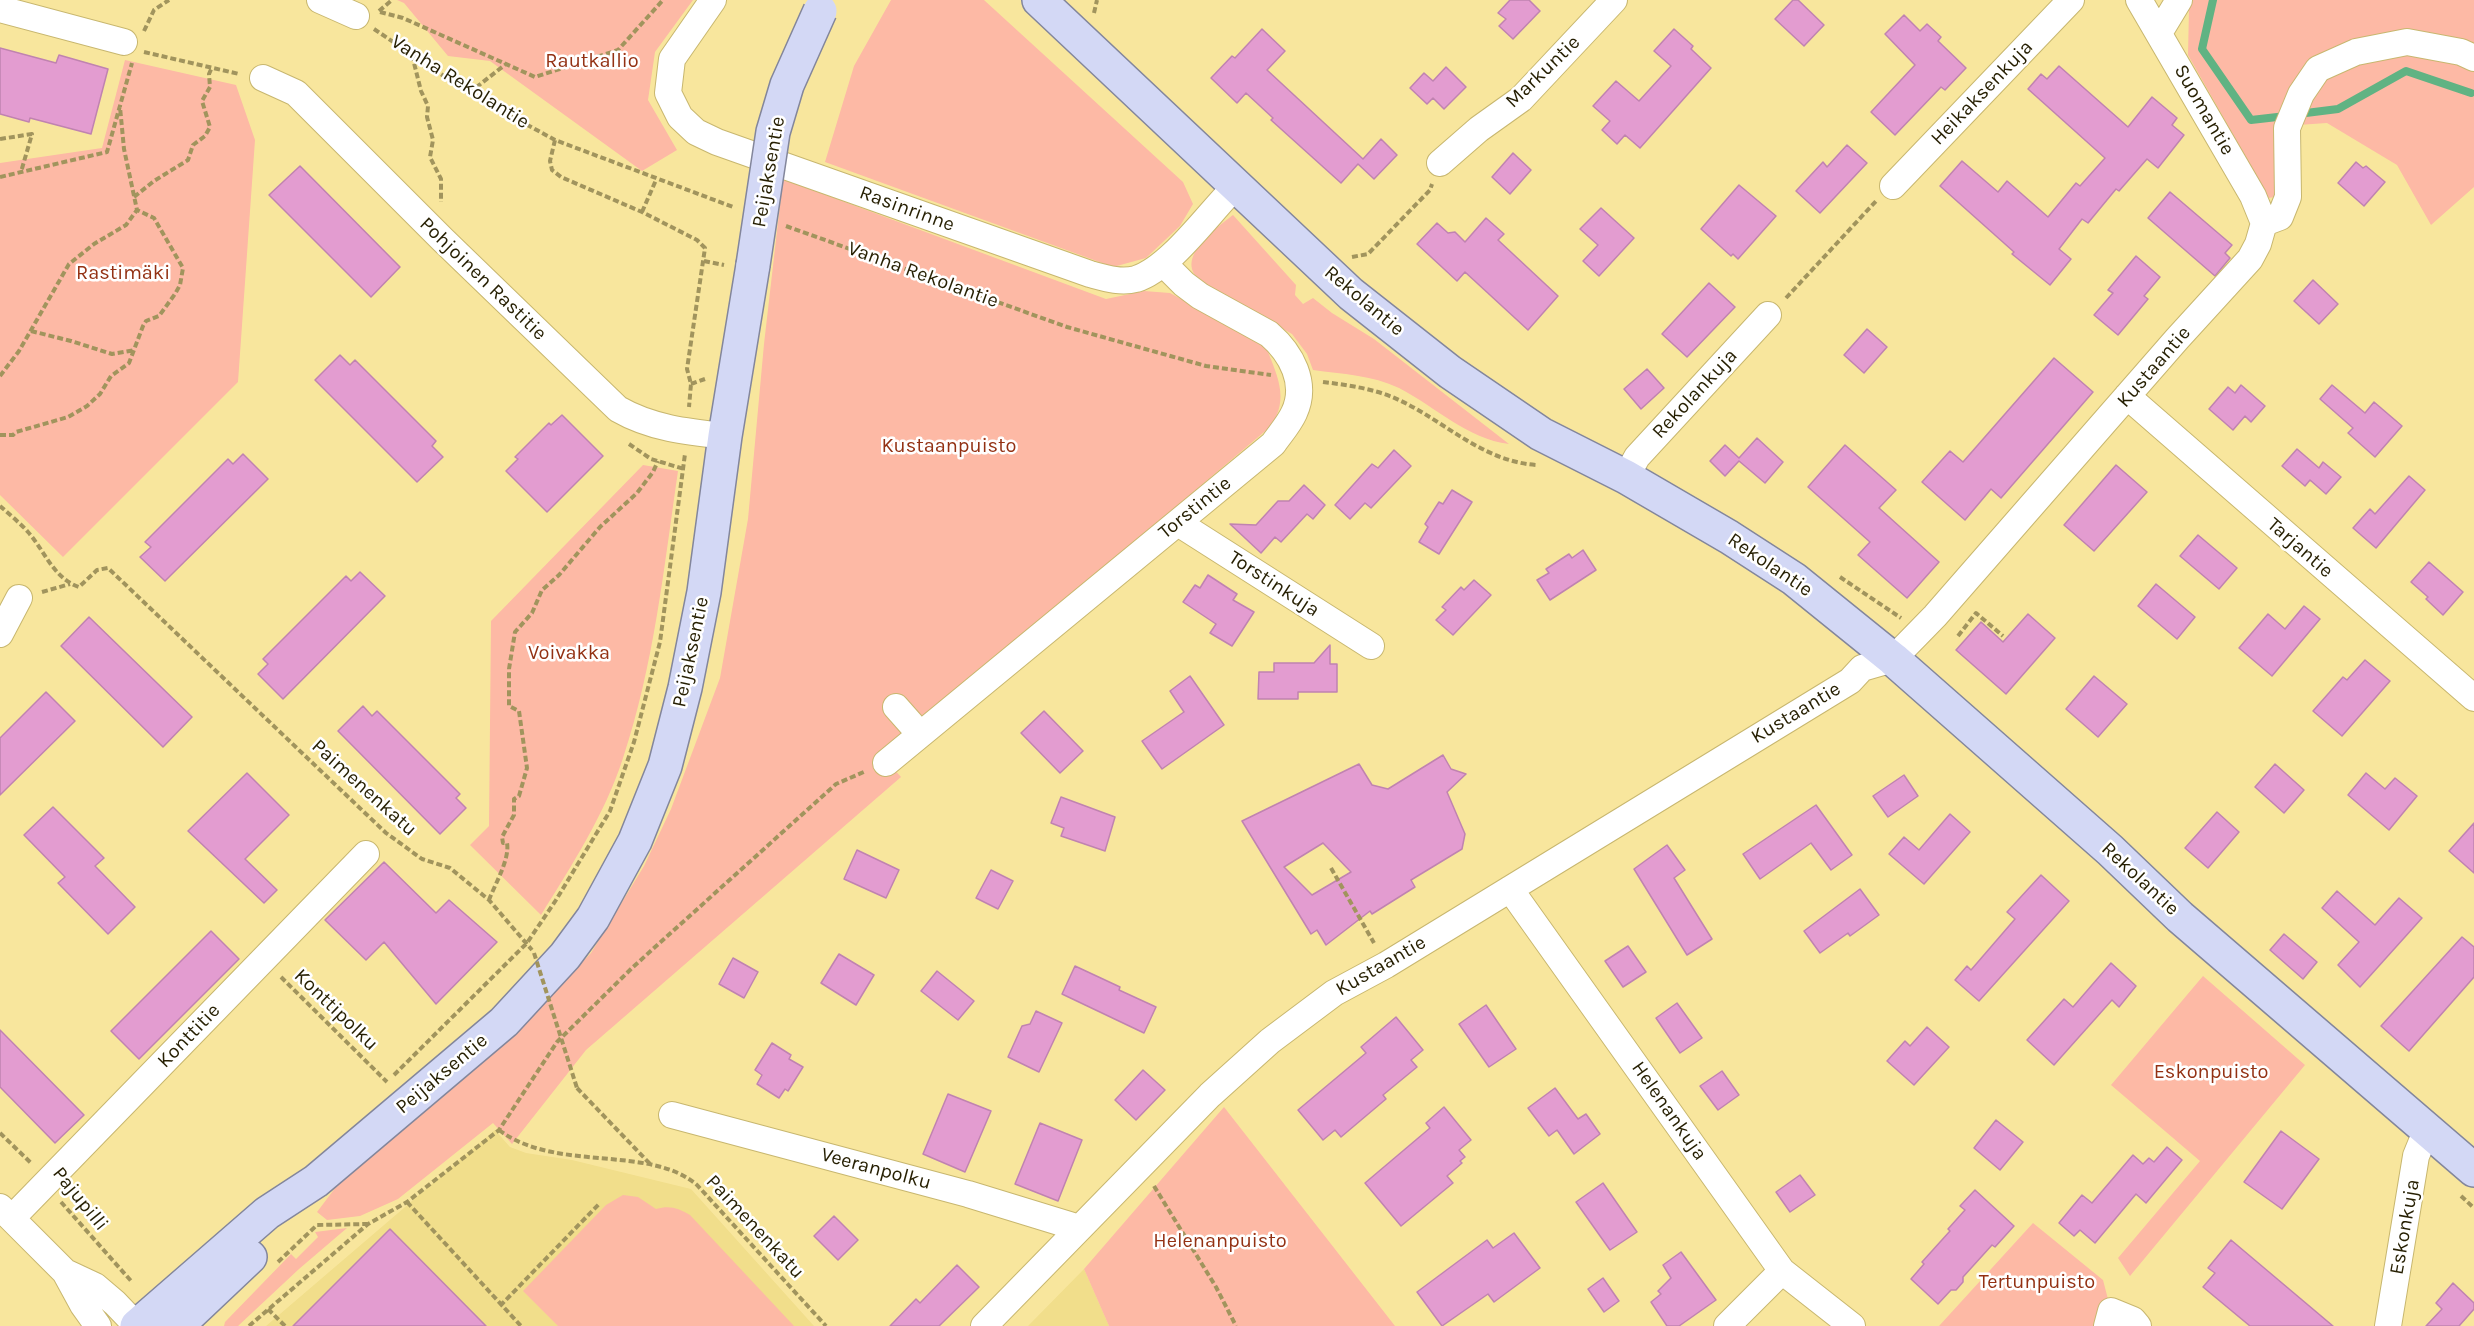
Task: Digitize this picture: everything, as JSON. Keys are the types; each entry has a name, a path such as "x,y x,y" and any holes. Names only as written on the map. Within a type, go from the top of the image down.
{"main road":[{"name":"Rekolantie","path":"1039,0 1351,294 1450,372 1541,434 1626,477 1729,537 1794,579 1893,659 2110,850 2187,924 2427,1129 2466,1181"},
{"name":"Peijaksentie","path":"137,1326 267,1214 316,1181 504,1022 565,956 593,918 635,841 665,766 685,688 704,592 725,436 740,266 787,85 823,6"},
{"name":"Peijaksentie","path":"177,1326 281,1227 316,1181"}],"street":[{"path":"320,0 356,16"},
{"name":"Rasinrinne","path":"713,0 672,59 668,93 680,117 696,132 717,142 1090,274 1112,280 1136,279 1164,264 1237,185"},
{"name":"Markuntie","path":"1440,163 1479,129 1521,99 1614,0"},
{"name":"Heikaksenkuja","path":"1893,186 2071,0"},
{"name":"Suomantie","path":"2139,0 2253,196 2264,223"},
{"path":"2159,33 2179,0"},
{"path":"0,9 134,48"},
{"name":"Kustaantie","path":"997,1321 1079,1228 1210,1095 1270,1041 1334,993 1386,965 1850,681 1862,668 1893,659 2250,259 2258,244 2264,223 2280,217 2288,197 2287,128 2301,94 2318,69 2356,52 2407,42 2461,52 2474,57"},
{"name":"Pohjoinen Rastitie","path":"263,78 296,93 442,239 618,409 635,419 686,432 725,436"},
{"name":"Torstintie","path":"886,763 919,733 1274,444 1294,413 1299,397 1298,379 1289,353 1269,334 1200,296 1164,264"},
{"name":"Rekolankuja","path":"1626,477 1637,457 1768,315"},
{"name":"Tarjantie","path":"2127,396 2474,698"},
{"name":"Torstinkuja","path":"1178,523 1371,646"},
{"path":"0,634 20,598"},
{"path":"896,707 919,733"},
{"name":"Konttitie","path":"6,1213 48,1181 366,854"},
{"name":"Helenankuja","path":"1510,889 1782,1271 1852,1326"},
{"name":"Veeranpolku","path":"672,1115 968,1194 1079,1228"},
{"name":"Eskonkuja","path":"2388,1326 2416,1156 2427,1129"},
{"path":"6,1213 65,1272 83,1305 98,1326"},
{"path":"1727,1326 1782,1271"},
{"path":"65,1272 95,1286 115,1302 137,1326"},
{"path":"2107,1326 2111,1311 2126,1317 2138,1326"}],"path":[{"path":"0,177 107,152 134,48 154,9 169,0"},
{"path":"392,0 378,11 403,18 535,77 618,50 663,0"},
{"name":"Vanha Rekolantie","path":"356,16 469,93 555,140 743,211"},
{"path":"134,48 212,67 209,74 210,87 202,101 209,121 208,131 193,145 188,160 154,181 134,197"},
{"path":"412,54 421,91 428,106 427,117 433,140 430,157 441,179 442,239"},
{"path":"469,93 506,64"},
{"path":"0,376 19,351 69,264 94,244 126,225 137,210 124,149 120,107"},
{"path":"0,139 32,134 21,172"},
{"path":"527,943 610,811 634,742 660,642 684,469 691,384 687,369 705,249 697,240 642,212 561,177 552,170 550,161 555,140"},
{"path":"1319,264 1368,254 1430,190 1440,163"},
{"path":"642,212 656,180"},
{"path":"1768,315 1893,186"},
{"path":"0,435 13,435 33,426 68,417 87,406 100,394 111,376 129,363 146,321 159,316 178,290 183,268 154,218 137,210"},
{"name":"Vanha Rekolantie","path":"784,225 1067,327 1206,366 1352,385 1399,400 1479,450 1522,464 1544,465"},
{"path":"704,261 740,266"},
{"path":"31,331 71,340 112,354 135,350"},
{"path":"489,900 507,856 507,843 503,843 502,837 514,815 514,799 519,795 527,768 519,711 509,706 508,701 511,691 509,669 515,632 532,613 542,590 559,575 600,527 637,493 653,472 658,461"},
{"path":"0,506 29,533 50,565 70,584"},
{"name":"Paimenenkatu","path":"70,584 79,587 97,570 108,568 386,832 422,859 450,868 489,900 534,953 577,1088 651,1165"},
{"path":"1837,575 1919,632"},
{"path":"20,598 70,584"},
{"path":"1958,636 1976,613 2003,636"},
{"path":"249,1326 368,1224 407,1202 499,1130 557,1042 633,967 836,784 886,763"},
{"path":"1331,868 1386,965"},
{"name":"Konttipolku","path":"263,960 387,1082"},
{"name":"Paimenenkatu","path":"499,1130 517,1143 572,1156 651,1165 686,1175 698,1185 826,1326"},
{"name":"Pajupilli","path":"0,1133 48,1181 71,1214 134,1284"},
{"path":"1138,1168 1152,1182 1216,1287 1236,1326"},
{"path":"2466,1181 2474,1208"},
{"path":"407,1202 500,1306 520,1325"},
{"path":"500,1306 599,1204"},
{"path":"276,1264 317,1225 368,1224"},
{"path":"268,1310 285,1326"}],"shaded area":[{"path":"495,1130 510,1147 526,1153 572,1160 691,1189 814,1326 266,1326"},
{"path":"1084,1269 1109,1326 1028,1326"}],"green space":[{"name":"Rautkallio","path":"397,0 693,0 655,52 648,100 677,150 642,171 490,61 448,56 404,3"},
{"path":"891,0 984,0 1183,182 1193,204 1180,226 1146,258 1113,267 825,162 854,66"},
{"path":"2193,0 2474,0 2474,187 2431,225 2397,165 2327,123 2283,126 2279,196 2269,198 2188,55 2189,9"},
{"name":"Rastimäki","path":"125,60 236,85 255,140 238,382 63,557 0,495 0,163 102,148"},
{"name":"Kustaanpuisto","path":"783,179 1106,299 1144,291 1170,293 1265,344 1280,386 1280,406 1276,416 1270,427 882,756 901,777 586,1050 512,1144 493,1123 398,1199 360,1216 327,1220 317,1212 345,1175 530,1016 591,953 644,866 671,809 720,678 748,519 764,344"},
{"path":"1233,215 1296,285 1295,295 1303,304 1313,298 1332,313 1374,339 1509,444 1479,436 1465,429 1413,396 1389,384 1357,376 1313,370 1307,354 1292,334 1206,285 1195,275 1192,267 1193,258 1203,241"},
{"name":"Voivakka","path":"643,465 678,471 663,579 643,687 616,779 587,839 541,915 470,845 489,826 491,621"},
{"name":"Eskonpuisto","path":"2203,976 2305,1065 2130,1276 2118,1258 2200,1161 2111,1085"},
{"name":"Helenanpuisto","path":"1224,1107 1395,1326 1109,1326 1084,1269"},
{"path":"623,1195 638,1197 656,1209 674,1208 690,1215 794,1326 558,1326 523,1291 606,1205"},
{"name":"Tertunpuisto","path":"2033,1223 2103,1280 2109,1303 2106,1326 1939,1326"},
{"path":"347,1228 238,1326 224,1326 225,1322 291,1254 296,1259 318,1237 315,1232"}],"building":[{"path":"1510,0 1529,0 1540,11 1513,39 1499,26 1506,19 1498,13"},
{"path":"1793,0 1798,0 1824,25 1804,46 1775,19"},
{"path":"1904,15 1920,31 1927,24 1941,37 1938,41 1966,68 1945,90 1941,87 1895,135 1871,112 1915,65 1885,34"},
{"path":"1262,29 1285,51 1267,70 1363,159 1381,139 1397,155 1374,179 1358,164 1341,183 1271,120 1273,118 1246,93 1237,103 1211,78 1232,56 1235,58"},
{"path":"1674,29 1693,46 1691,49 1711,68 1640,148 1625,135 1617,144 1602,130 1610,121 1593,106 1616,81 1639,101 1671,66 1654,51"},
{"path":"0,48 56,63 59,55 108,69 91,134 30,118 29,122 0,114"},
{"path":"2059,66 2128,127 2152,97 2177,118 2172,125 2184,135 2158,168 2147,159 2119,191 2116,189 2088,223 2082,219 2059,249 2071,259 2050,285 2012,254 2014,252 1940,186 1962,161 1998,192 2007,181 2048,217 2076,183 2080,186 2105,158 2028,89 2041,74 2047,79"},
{"path":"1446,67 1466,87 1444,109 1433,98 1427,104 1410,88 1424,73 1433,81"},
{"path":"1847,145 1867,163 1820,213 1796,191 1823,162 1827,167"},
{"path":"1513,153 1531,170 1510,194 1492,177"},
{"path":"2356,162 2363,168 2366,166 2385,182 2364,206 2338,183"},
{"path":"300,166 400,267 371,297 269,195"},
{"path":"1739,185 1776,216 1738,259 1733,254 1731,256 1701,229"},
{"path":"2170,192 2232,245 2225,253 2230,258 2215,276 2148,218"},
{"path":"1601,208 1634,238 1599,276 1583,261 1598,245 1580,229"},
{"path":"1486,218 1504,234 1498,240 1558,296 1528,330 1465,272 1457,281 1417,244 1437,223 1448,233 1455,232 1465,242"},
{"path":"2136,256 2160,277 2144,296 2148,299 2118,335 2094,315 2113,293 2108,290"},
{"path":"2313,280 2338,304 2319,324 2294,301"},
{"path":"1709,283 1735,307 1687,357 1662,334"},
{"path":"1867,329 1887,347 1864,373 1844,355"},
{"path":"340,355 350,365 355,360 436,441 432,446 443,457 417,482 315,380"},
{"path":"2054,358 2093,392 2001,498 1991,489 1965,520 1922,482 1950,451 1963,462"},
{"path":"1647,369 1664,388 1641,409 1624,389"},
{"path":"2241,385 2265,406 2251,422 2245,416 2233,430 2209,409 2228,387 2235,393"},
{"path":"2332,385 2365,413 2374,402 2402,426 2375,457 2348,433 2353,428 2320,399"},
{"path":"562,415 603,456 547,512 506,471 518,459 515,457 549,423 551,425"},
{"path":"1757,438 1783,462 1765,483 1739,461 1725,476 1710,461 1725,445 1739,458"},
{"path":"1845,445 1896,490 1879,508 1939,562 1907,598 1858,555 1870,542 1808,487"},
{"path":"2297,449 2319,468 2323,462 2341,477 2326,494 2310,480 2305,486 2282,466"},
{"path":"1394,450 1411,466 1371,508 1365,503 1350,519 1335,505 1372,464 1378,468"},
{"path":"243,454 268,479 165,581 140,557 151,547 145,542 228,459 233,464"},
{"path":"2116,465 2147,492 2094,551 2064,525"},
{"path":"2409,476 2425,490 2376,548 2353,528 2370,509 2375,514"},
{"path":"1304,485 1325,505 1313,519 1307,514 1281,542 1275,537 1261,553 1230,524 1256,525 1278,501 1289,501"},
{"path":"1452,490 1472,502 1439,554 1419,542 1428,527 1425,524 1439,502 1443,504"},
{"path":"2198,535 2237,568 2219,589 2180,556"},
{"path":"1583,550 1596,570 1550,600 1537,580 1549,573 1546,569 1569,554 1572,558"},
{"path":"2429,562 2463,592 2443,615 2411,582"},
{"path":"360,572 385,596 283,699 258,674 268,664 263,659 346,576 351,581"},
{"path":"1208,575 1237,594 1233,600 1254,612 1232,646 1210,633 1216,624 1183,602 1195,585 1200,588"},
{"path":"1474,580 1491,595 1453,635 1436,620 1446,610 1442,607 1461,587 1464,590"},
{"path":"2156,584 2195,617 2177,639 2138,606"},
{"path":"2304,606 2320,619 2272,676 2239,648 2268,614 2285,629"},
{"path":"2028,614 2055,638 2006,694 1956,650 1981,622 2003,642"},
{"path":"89,617 192,717 163,747 61,646"},
{"path":"1330,645 1330,664 1337,664 1337,692 1298,692 1298,699 1258,699 1259,672 1274,672 1274,663 1314,663"},
{"path":"2365,660 2390,681 2342,736 2313,711 2343,677 2347,680"},
{"path":"1190,676 1224,725 1162,769 1142,741 1184,712 1170,691"},
{"path":"2094,676 2127,704 2098,737 2066,709"},
{"path":"46,692 75,721 0,795 0,738"},
{"path":"363,706 372,716 377,711 460,794 456,798 466,808 440,834 338,731"},
{"path":"1044,711 1083,751 1060,773 1021,733"},
{"path":"1443,755 1451,769 1466,774 1447,792 1465,834 1462,849 1411,880 1415,887 1372,914 1370,911 1326,945 1317,930 1311,934 1242,821 1359,764 1372,785 1388,789","holes":["1323,843 1351,872 1312,895 1284,867"]},
{"path":"2275,764 2304,790 2284,813 2255,787"},
{"path":"247,773 289,815 245,859 277,890 264,903 188,831"},
{"path":"2366,773 2385,789 2395,778 2417,796 2389,830 2348,795"},
{"path":"1904,775 1918,796 1888,817 1873,796"},
{"path":"1061,797 1115,817 1105,851 1061,836 1064,828 1051,823"},
{"path":"1816,805 1852,855 1831,870 1811,843 1760,879 1743,854"},
{"path":"53,807 104,858 95,866 135,907 108,934 58,883 65,877 24,835"},
{"path":"2217,812 2239,832 2208,868 2185,848"},
{"path":"1950,814 1970,832 1924,884 1889,854 1904,837 1919,850"},
{"path":"2474,823 2474,873 2449,851"},
{"path":"1667,845 1685,870 1674,878 1712,939 1687,955 1634,869"},
{"path":"857,850 899,870 886,898 844,879"},
{"path":"384,862 436,913 449,900 497,942 436,1004 384,942 366,960 325,920"},
{"path":"991,870 1013,881 998,909 976,898"},
{"path":"2041,875 2069,901 1979,1001 1955,980 1967,966 1971,970 2015,919 2007,912"},
{"path":"1860,889 1879,915 1850,936 1848,933 1820,953 1804,931"},
{"path":"2337,891 2375,925 2399,898 2422,918 2360,987 2338,965 2359,942 2322,908"},
{"path":"211,931 239,959 139,1059 111,1031"},
{"path":"2284,934 2317,962 2303,979 2270,950"},
{"path":"2462,937 2474,947 2474,977 2409,1051 2381,1026"},
{"path":"1628,946 1646,972 1623,987 1605,961"},
{"path":"839,954 874,975 856,1005 821,983"},
{"path":"733,958 758,972 744,998 719,984"},
{"path":"2111,963 2136,986 2119,1007 2112,1000 2054,1065 2027,1040 2064,999 2073,1007"},
{"path":"1075,966 1156,1007 1144,1033 1062,994"},
{"path":"937,971 974,1001 958,1020 921,991"},
{"path":"1677,1003 1702,1038 1680,1053 1656,1018"},
{"path":"1486,1005 1516,1049 1489,1067 1459,1024"},
{"path":"1036,1011 1062,1023 1039,1072 1008,1057 1022,1026 1030,1024"},
{"path":"1396,1017 1423,1050 1411,1060 1417,1067 1383,1095 1386,1099 1341,1137 1335,1130 1323,1140 1298,1110 1366,1053 1361,1047"},
{"path":"1927,1027 1949,1047 1914,1085 1887,1061 1905,1041 1910,1046"},
{"path":"0,1030 84,1115 55,1143 0,1087"},
{"path":"772,1043 791,1055 789,1059 803,1067 788,1091 785,1089 779,1098 757,1084 762,1075 755,1070"},
{"path":"1143,1070 1165,1090 1136,1120 1115,1100"},
{"path":"1722,1071 1739,1095 1718,1110 1700,1086"},
{"path":"1555,1088 1578,1119 1586,1114 1600,1134 1574,1154 1557,1130 1549,1136 1528,1108"},
{"path":"948,1094 991,1111 965,1172 923,1154"},
{"path":"1444,1107 1471,1140 1459,1150 1465,1157 1460,1161 1462,1163 1447,1176 1453,1183 1401,1226 1365,1183 1430,1128 1426,1123"},
{"path":"1996,1120 2023,1142 2000,1170 1974,1148"},
{"path":"1040,1123 1082,1140 1058,1201 1015,1184"},
{"path":"2281,1131 2319,1159 2282,1209 2244,1182"},
{"path":"2167,1147 2182,1160 2146,1203 2136,1194 2095,1243 2080,1230 2074,1236 2059,1223 2082,1195 2092,1203 2133,1155 2143,1164 2149,1158 2154,1162"},
{"path":"1800,1175 1815,1195 1790,1212 1776,1192"},
{"path":"1603,1183 1637,1232 1610,1250 1576,1202"},
{"path":"1975,1190 2014,1226 1995,1247 1992,1245 1963,1277 1963,1282 1956,1290 1951,1290 1938,1304 1911,1279 1924,1264 1922,1262 1950,1231 1948,1229 1965,1210 1960,1206"},
{"path":"834,1216 858,1240 838,1260 814,1236"},
{"path":"390,1229 486,1326 293,1326"},
{"path":"1514,1233 1540,1268 1494,1302 1488,1294 1442,1326 1417,1292 1487,1240 1493,1248"},
{"path":"2231,1240 2333,1326 2250,1326 2203,1287 2215,1273 2208,1268"},
{"path":"1681,1252 1716,1300 1679,1326 1667,1326 1651,1302 1661,1294 1658,1291 1671,1278 1663,1265"},
{"path":"957,1265 979,1287 939,1326 890,1326 916,1299 920,1303"},
{"path":"1603,1278 1619,1301 1604,1312 1588,1289"},
{"path":"2453,1283 2474,1303 2474,1309 2459,1326 2426,1326 2442,1309 2436,1303"}],"waterway":[{"path":"2213,0 2202,49 2251,120 2286,116"},
{"path":"2298,114 2338,109 2406,71 2471,93"}]}
